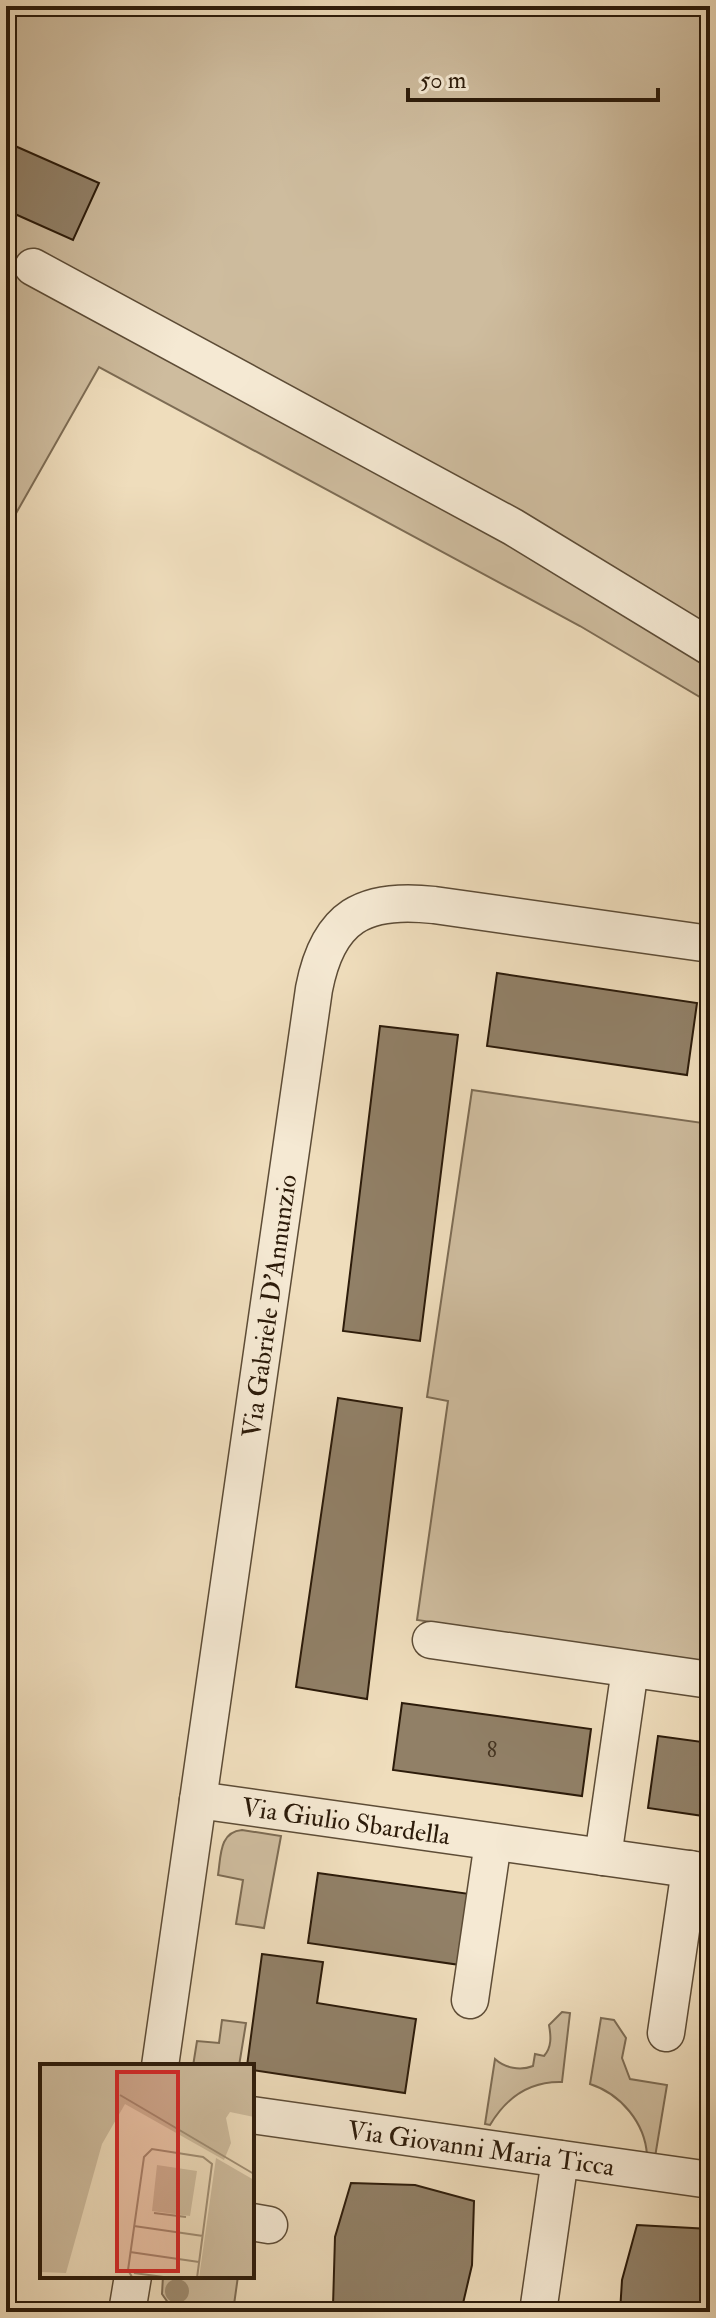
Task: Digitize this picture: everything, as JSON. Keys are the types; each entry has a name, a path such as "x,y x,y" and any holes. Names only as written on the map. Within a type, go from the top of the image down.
{"street":[{"path":"33,267 513,527 710,647"},
{"name":"Via Gabriele D'Annunzio","path":"160,2064 314,989 329,942 360,912 385,903 408,902 710,944"},
{"path":"431,1640 710,1680"},
{"path":"603,1857 630,1669"},
{"name":"Via Giulio Sbardella","path":"198,1800 700,1871 666,2033"},
{"path":"470,2000 493,1842"},
{"name":"Via Giovanni Maria Ticca","path":"254,2115 710,2180"},
{"path":"538,2312 560,2159"}],"shaded area":[{"path":"6,6 710,6 710,703 580,626 99,367 6,531"},
{"path":"472,1090 710,1124 710,1662 417,1620 448,1401 427,1397"},
{"path":"242,1830 281,1836 264,1928 236,1924 243,1880 218,1875 225,1840"},
{"path":"562,2012 570,2013 562,2082 529,2088 511,2099 490,2125 485,2124 495,2059 513,2068 533,2066 535,2054 544,2056 547,2053 549,2025"},
{"path":"601,2018 614,2020 626,2038 622,2058 630,2079 667,2085 655,2157 647,2155 642,2132 621,2102 590,2084"},
{"path":"222,2020 246,2023 239,2064 193,2064 197,2041 219,2043"},
{"path":"163,2278 238,2278 233,2312 190,2312 171,2307 162,2294"}],"building":[{"path":"6,142 99,183 73,240 6,210"},
{"path":"497,973 697,1003 687,1075 487,1046"},
{"path":"380,1026 458,1035 420,1341 343,1331"},
{"path":"338,1398 402,1408 367,1699 296,1687"},
{"path":"402,1703 591,1729 582,1796 393,1770"},
{"path":"658,1736 710,1743 710,1817 648,1808"},
{"path":"318,1873 477,1895 467,1966 308,1943"},
{"path":"262,1954 323,1962 317,2003 416,2019 405,2093 254,2070 254,2064 247,2064"},
{"path":"710,2074 710,2128 702,2127"},
{"path":"351,2183 415,2185 474,2201 472,2265 461,2312 351,2312 333,2306 335,2237"},
{"path":"637,2225 710,2229 710,2312 620,2312 622,2280"}]}
